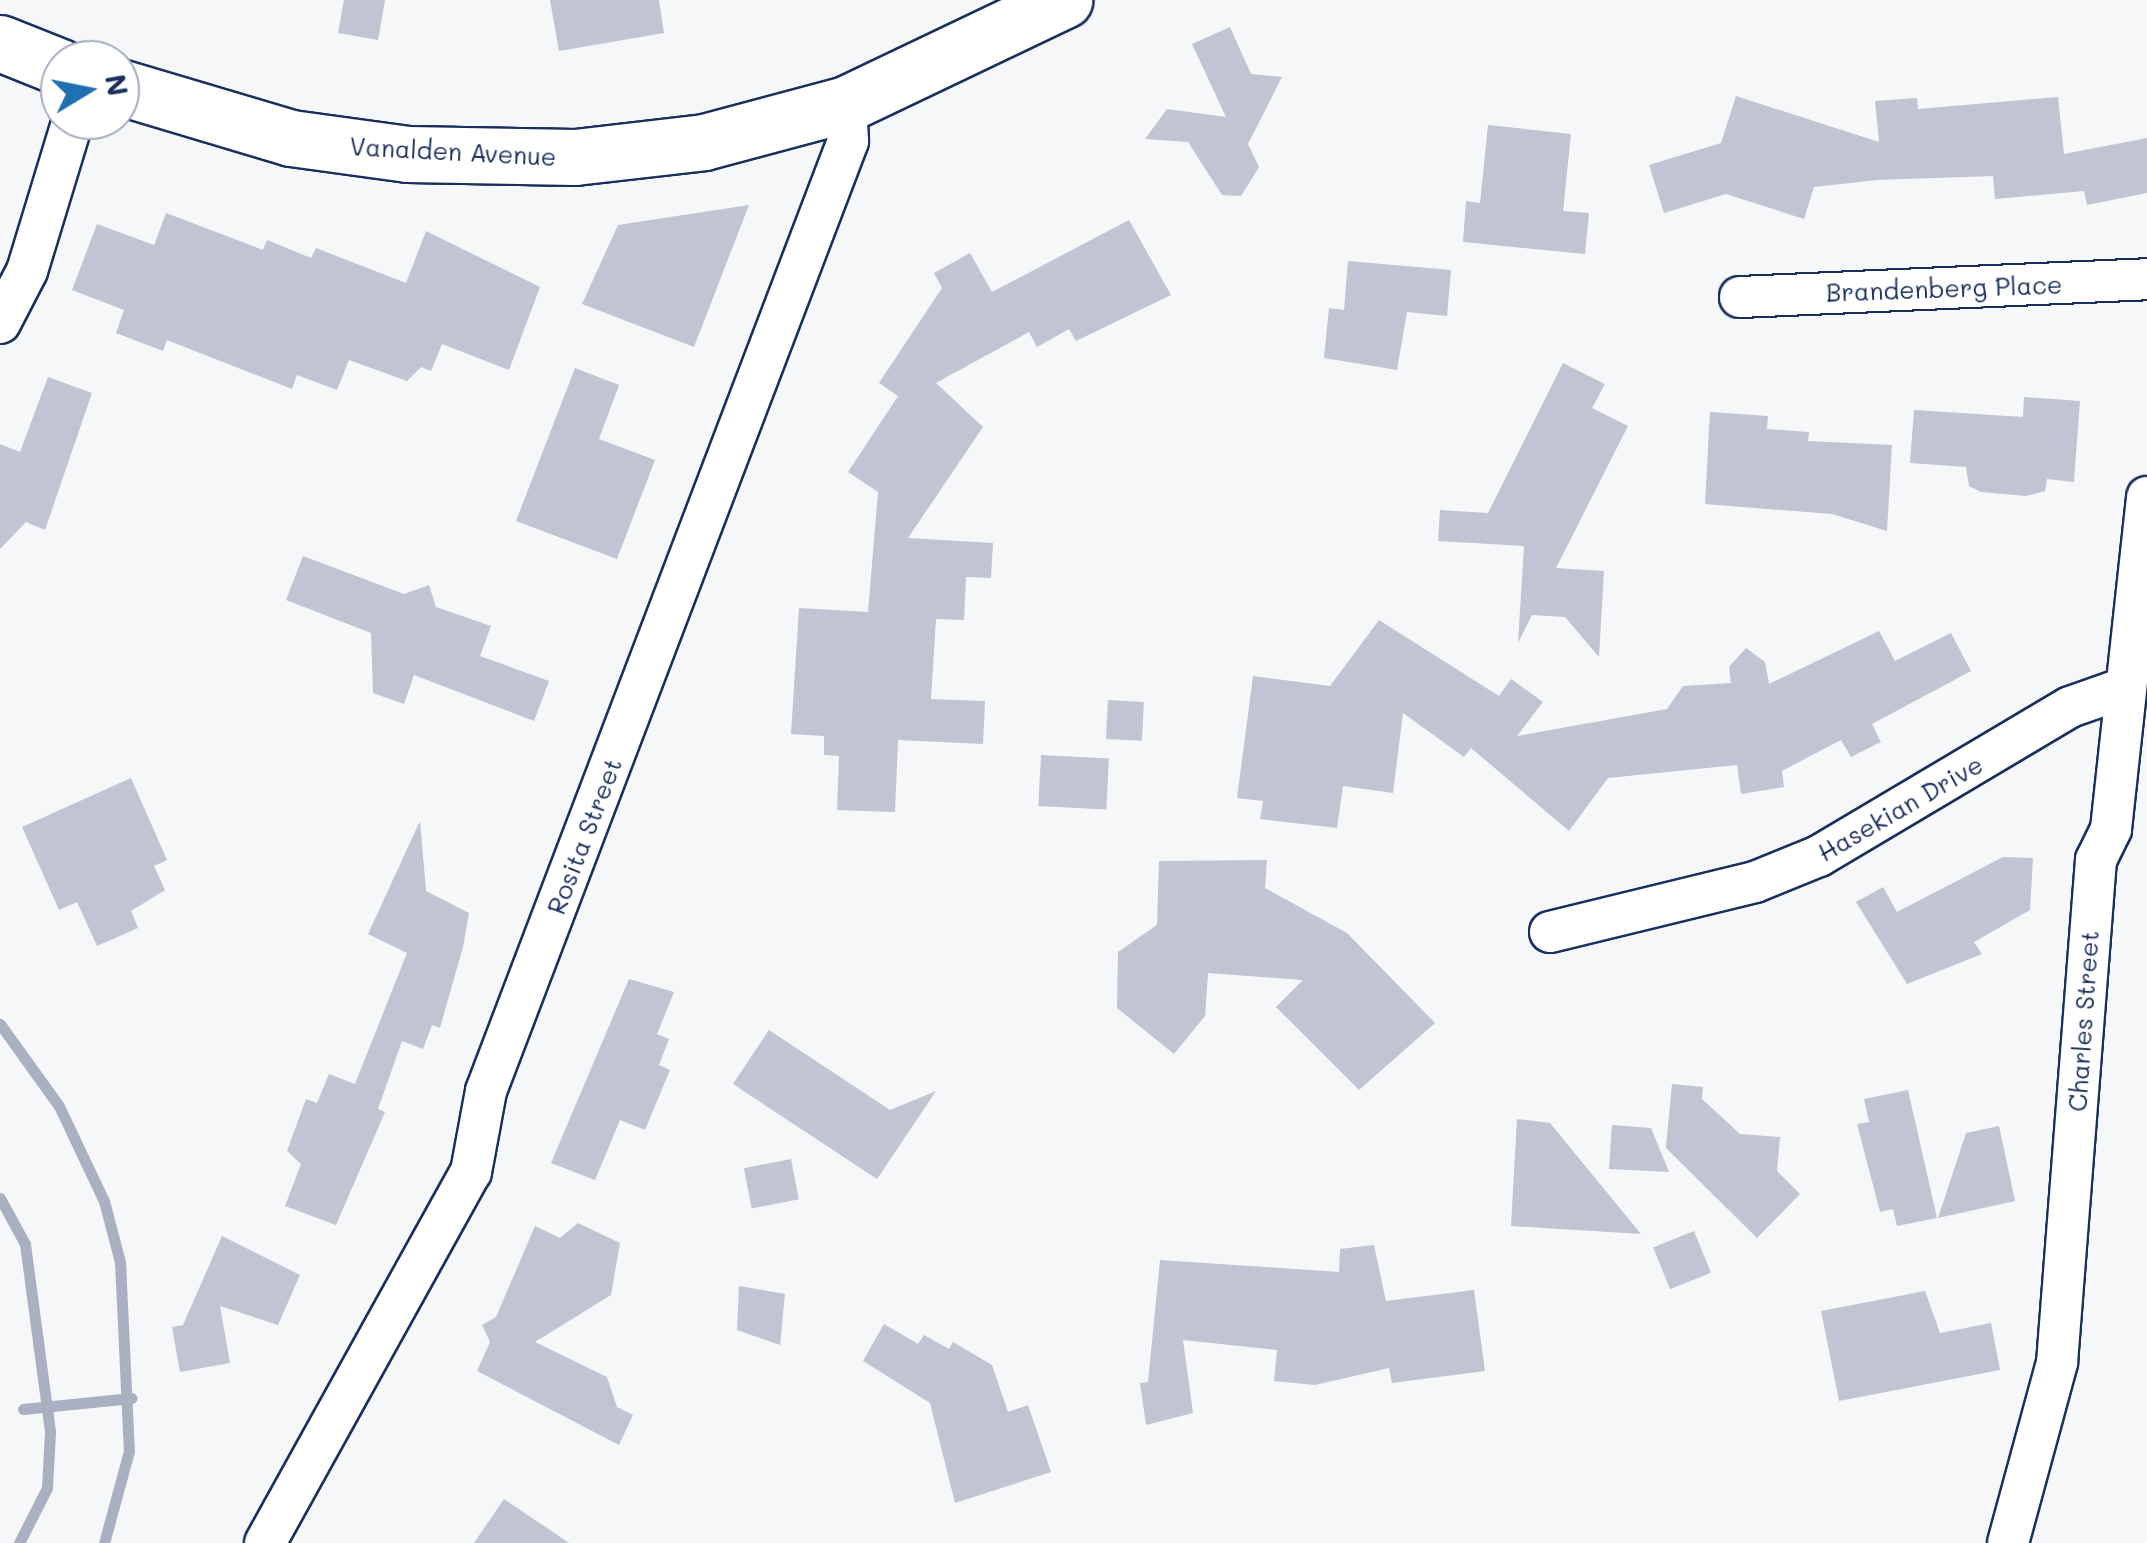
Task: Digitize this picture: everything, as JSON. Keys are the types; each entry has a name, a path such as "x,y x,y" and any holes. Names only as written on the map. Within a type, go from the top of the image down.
{"main road":[{"name":"Vanalden Avenue","path":"140,93 291,138 490,158 704,142 846,104 1064,0"},
{"path":"0,43 40,59"}],"street":[{"name":"Rosita Street","path":"265,1543 471,1172 486,1091 848,141 846,104"},
{"path":"0,323 27,272 67,140"},
{"name":"Brandenberg Place","path":"1740,297 2147,279"},
{"name":"Charles Street","path":"2008,1543 2057,1362 2096,860 2111,829 2147,497"},
{"name":"Hasekian Drive","path":"1550,932 1756,882 1818,856 2070,707 2124,688"}],"building":[{"path":"344,0 385,0 378,40 338,33"},
{"path":"550,0 659,0 664,33 559,51"},
{"path":"1230,27 1251,74 1282,77 1248,144 1259,167 1241,196 1222,195 1188,142 1145,139 1167,109 1226,117 1192,44"},
{"path":"1736,96 1879,142 1875,101 1917,98 1918,109 2058,97 2064,154 2147,138 2147,193 2087,205 2084,191 1995,199 1993,176 1877,180 1814,187 1804,219 1726,194 1664,213 1649,165 1721,143"},
{"path":"1488,125 1571,134 1563,211 1589,213 1585,254 1463,242 1466,201 1480,203"},
{"path":"749,205 694,347 582,304 618,225"},
{"path":"166,213 263,250 267,240 311,258 316,248 406,283 426,231 540,287 509,370 442,344 431,371 421,367 407,381 349,360 337,390 297,375 292,389 167,340 163,351 116,333 124,310 72,290 97,224 154,245"},
{"path":"1129,220 1171,295 1076,341 1069,329 1037,347 1029,332 936,383 983,427 908,538 993,543 991,578 966,577 964,620 936,619 931,699 985,701 983,744 898,740 895,812 837,810 839,756 824,755 824,736 791,734 799,608 868,612 878,492 848,472 898,396 879,383 942,288 934,273 970,253 992,292"},
{"path":"1348,261 1451,270 1447,316 1407,312 1397,370 1324,358 1329,308 1344,310"},
{"path":"1563,363 1605,384 1592,408 1628,426 1556,568 1604,571 1599,657 1565,617 1532,615 1518,643 1524,546 1438,541 1440,510 1488,513"},
{"path":"575,368 619,385 599,439 655,460 617,559 516,521"},
{"path":"48,377 92,393 45,530 26,522 0,549 0,444 20,452"},
{"path":"2024,397 2080,401 2074,482 2047,479 2045,491 2026,496 1981,492 1969,486 1966,467 1910,463 1914,410 2023,417"},
{"path":"1710,412 1768,416 1767,429 1809,432 1808,441 1892,445 1887,531 1832,514 1705,504"},
{"path":"303,556 404,594 429,585 436,607 491,626 480,656 549,681 534,721 414,675 404,704 373,693 371,633 286,600"},
{"path":"1379,620 1499,696 1511,679 1543,702 1517,736 1667,709 1683,686 1731,683 1729,667 1746,648 1765,662 1769,684 1879,631 1895,661 1951,633 1971,671 1872,724 1881,742 1851,757 1841,740 1782,771 1784,787 1741,794 1737,765 1608,778 1569,831 1471,748 1464,757 1403,713 1393,793 1343,786 1337,828 1260,819 1263,801 1237,798 1253,676 1330,686"},
{"path":"1108,700 1144,702 1142,741 1106,739"},
{"path":"1041,755 1109,759 1106,809 1038,806"},
{"path":"131,778 167,860 154,866 165,890 131,911 138,928 97,946 77,902 59,910 22,827"},
{"path":"420,821 426,891 469,913 463,947 440,1028 432,1025 423,1049 402,1041 378,1109 385,1112 336,1225 285,1206 301,1164 287,1151 306,1099 317,1103 329,1074 355,1084 407,953 368,934"},
{"path":"2003,857 2033,858 2030,910 1974,942 1982,954 1907,984 1856,902 1883,887 1897,912"},
{"path":"1267,860 1265,888 1347,933 1435,1023 1359,1090 1276,1007 1303,980 1208,973 1205,1016 1174,1054 1117,1008 1118,952 1157,925 1159,861"},
{"path":"629,979 674,992 657,1034 669,1039 659,1065 670,1070 645,1130 620,1120 595,1180 551,1163"},
{"path":"769,1030 890,1110 936,1091 877,1179 733,1084"},
{"path":"1672,1084 1703,1087 1702,1099 1740,1134 1780,1137 1777,1171 1800,1194 1757,1238 1666,1148"},
{"path":"1908,1090 1937,1218 1897,1226 1893,1209 1880,1212 1857,1124 1869,1122 1864,1099"},
{"path":"1517,1119 1550,1123 1641,1234 1511,1226"},
{"path":"1612,1125 1651,1128 1669,1172 1609,1169"},
{"path":"1999,1126 2015,1201 1938,1218 1966,1133"},
{"path":"791,1159 799,1199 752,1208 744,1168"},
{"path":"578,1223 620,1243 611,1295 535,1342 607,1377 617,1407 633,1415 619,1445 477,1371 490,1342 482,1325 496,1317 535,1226 560,1238"},
{"path":"1694,1231 1711,1273 1670,1289 1653,1247"},
{"path":"222,1236 300,1275 278,1325 220,1306 230,1363 180,1372 172,1327 183,1325"},
{"path":"1374,1245 1386,1301 1474,1290 1485,1371 1392,1383 1389,1368 1315,1385 1274,1381 1277,1350 1183,1340 1193,1413 1146,1425 1140,1383 1148,1382 1160,1260 1339,1272 1340,1249"},
{"path":"739,1286 785,1294 780,1345 737,1330"},
{"path":"1925,1291 1940,1333 1991,1323 2000,1370 1839,1401 1821,1311"},
{"path":"884,1324 918,1344 924,1335 949,1349 953,1342 992,1365 1008,1412 1028,1405 1051,1472 955,1503 930,1403 863,1361"},
{"path":"504,1499 569,1543 474,1543"}],"waterway":[{"path":"0,1024 59,1106 104,1201 120,1262 129,1451 104,1543"},
{"path":"0,1198 25,1244 50,1432 47,1488 19,1543"},
{"path":"23,1409 131,1398"}]}
